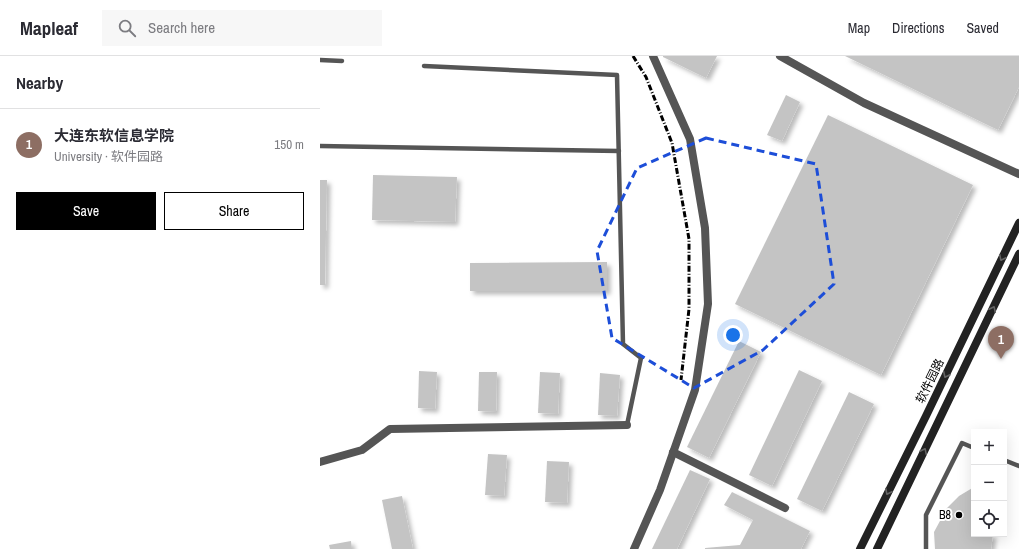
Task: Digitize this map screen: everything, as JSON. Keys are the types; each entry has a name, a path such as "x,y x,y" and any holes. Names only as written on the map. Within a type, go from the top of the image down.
{"main road":[{"name":"软件园路","path":"860,549 1019,223"},
{"name":"软件园路","path":"877,549 1019,254"}],"street":[{"path":"634,549 660,490 695,390 708,304 705,228 690,139 653,56"},
{"path":"780,56 864,103 1019,174"},
{"path":"320,462 362,450 390,429 627,425"},
{"path":"673,452 785,508"}],"lane":[{"path":"320,60 342,61"},
{"path":"424,66 617,75 623,344 641,358 627,425"},
{"path":"320,146 619,151"},
{"path":"926,549 926,515 962,443 971,447"},
{"path":"1007,461 1019,466"}],"highlighted area":[{"path":"706,138 816,164 834,284 763,350 694,388 612,338 597,251 637,168"}],"building":[{"path":"663,56 717,56 706,78"},
{"path":"845,56 1019,56 1019,87 998,130"},
{"path":"786,95 800,102 782,141 767,135"},
{"path":"828,115 973,185 881,375 735,304"},
{"path":"373,175 457,177 455,222 372,220"},
{"path":"320,180 327,180 325,285 320,285"},
{"path":"607,262 607,291 470,291 470,263"},
{"path":"739,341 761,352 709,458 687,447"},
{"path":"799,370 822,381 772,486 749,475"},
{"path":"419,371 437,372 435,409 418,408"},
{"path":"479,372 497,372 496,412 478,411"},
{"path":"540,372 560,373 558,414 538,413"},
{"path":"600,373 620,375 617,416 598,415"},
{"path":"849,392 874,404 822,511 797,499"},
{"path":"488,454 507,455 504,496 485,495"},
{"path":"547,461 569,462 567,503 545,502"},
{"path":"690,470 710,479 677,549 652,549"},
{"name":"B8","path":"971,489 971,537 993,537 991,549 935,549 934,532 947,508 959,496"},
{"path":"732,492 810,531 801,549 705,549 740,545 753,520 724,505"},
{"path":"402,496 413,549 392,549 382,500"},
{"path":"351,541 352,549 330,549 329,545"}],"railway":[{"path":"633,56 646,77 672,143 689,239 689,309 681,380"}],"place":[{"name":"大连东软信息学院","path":"1001,359"},
{"name":"B8","path":"959,515"}]}
